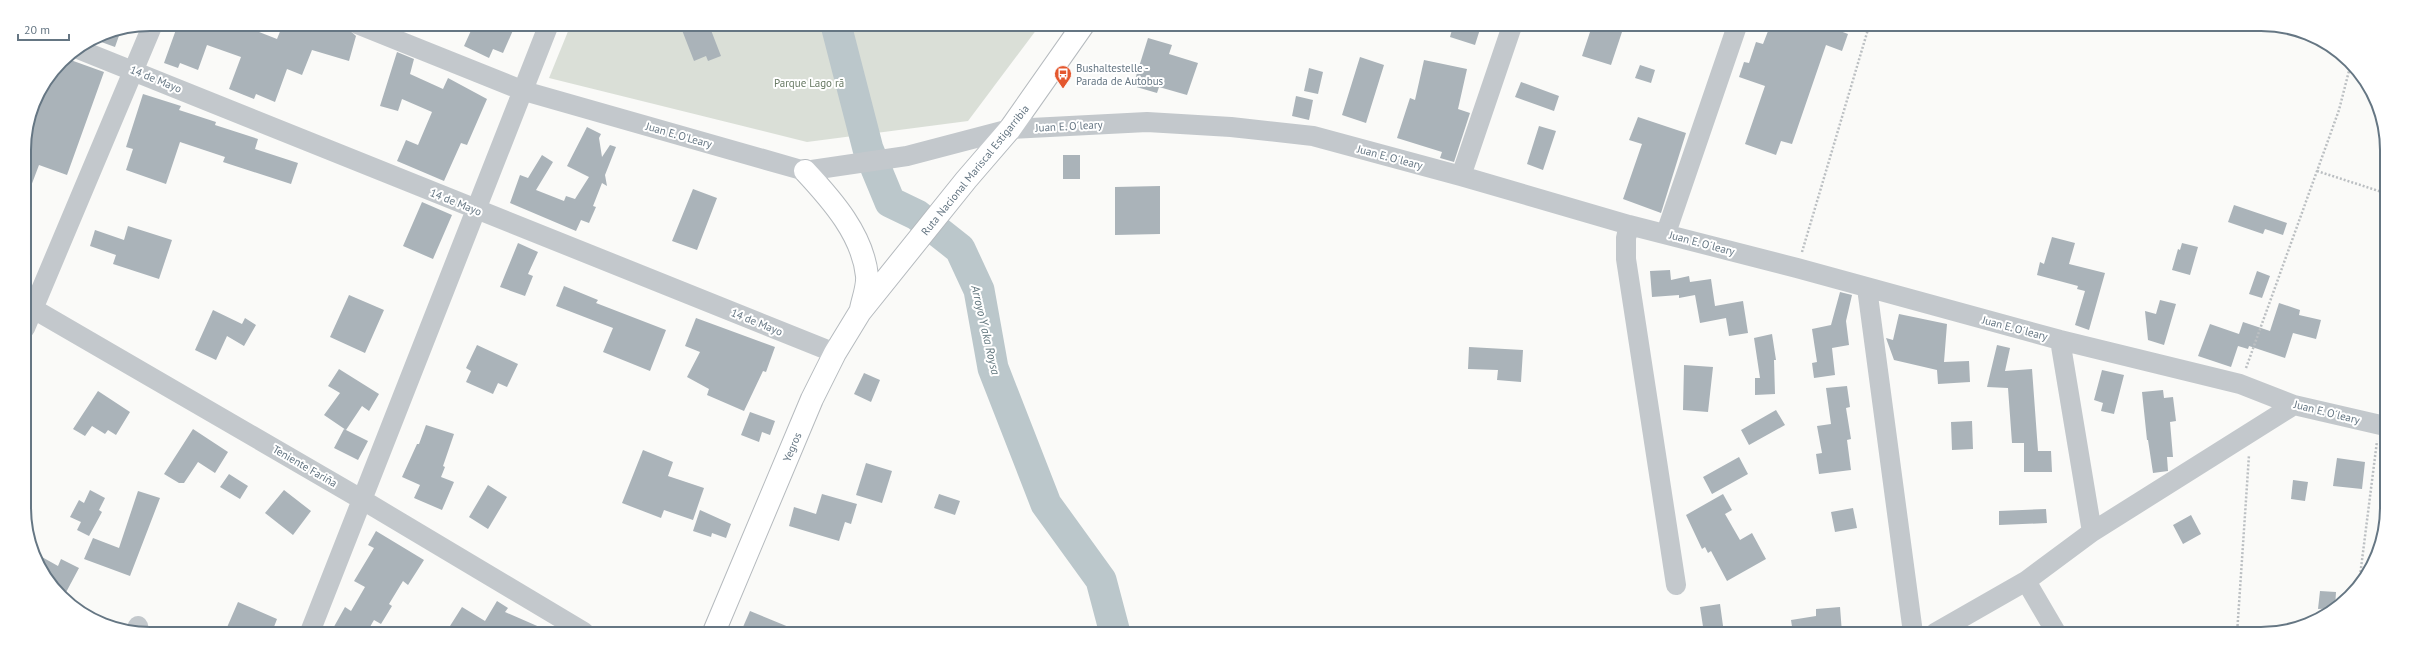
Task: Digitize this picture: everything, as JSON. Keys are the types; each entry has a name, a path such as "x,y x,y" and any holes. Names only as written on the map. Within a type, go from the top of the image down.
{"main road":[{"name":"Ruta Nacional Mariscal Estigarribia","path":"892,274 966,180 1010,129 1079,31"},
{"path":"805,172 838,208 864,260 867,277 860,312"},
{"name":"Yegros","path":"716,627 812,399 834,353 860,312 892,274"}],"street":[{"path":"31,302 135,71 150,31"},
{"name":"Juan E. O'Leary","path":"374,31 524,91 805,172 907,156 1010,129"},
{"path":"312,627 546,31"},
{"path":"1461,176 1510,31"},
{"path":"1666,233 1735,31"},
{"name":"14 de Mayo","path":"84,51 475,210 834,353"},
{"name":"Juan E. O´leary","path":"1010,129 1147,122 1231,127 1313,136 1461,176 1629,225 1666,233 2060,340 2240,384 2294,405 2380,425"},
{"path":"1629,225 1626,238 1626,259 1676,584"},
{"path":"1867,288 1912,627"},
{"name":"Teniente Fariña","path":"31,307 361,499 576,627"},
{"path":"2060,340 2092,532"},
{"path":"1946,627 2026,581 2092,532 2294,405"},
{"path":"2026,581 2053,627"}],"path":[{"path":"1797,268 1868,31"},
{"path":"2240,384 2339,110 2349,71"},
{"path":"2317,171 2380,191"},
{"path":"2237,627 2250,434"},
{"path":"2362,570 2380,439"}],"green space":[{"name":"Parque Lago rã","path":"568,31 1036,31 968,121 807,142 549,78"}],"building":[{"path":"175,31 256,31 277,39 280,31 350,31 356,36 349,61 312,50 302,75 287,69 275,102 256,94 254,99 229,89 241,57 207,45 198,70 180,63 178,68 164,63"},
{"path":"471,31 513,31 503,53 493,49 489,58 464,46"},
{"path":"682,31 711,31 721,56 708,61 706,56 694,61"},
{"path":"1452,31 1479,31 1475,45 1450,37"},
{"path":"1590,31 1622,32 1611,65 1582,56"},
{"path":"1768,31 1840,31 1848,34 1842,51 1826,45 1792,144 1781,141 1776,155 1745,144 1765,86 1739,77 1744,62 1749,63 1756,42 1763,44"},
{"path":"119,35 115,47 100,42"},
{"path":"1148,38 1172,45 1169,54 1198,63 1187,95 1159,87 1157,93 1133,86"},
{"path":"397,52 414,59 410,74 443,89 448,78 487,99 467,145 461,143 444,181 397,161 406,140 418,145 432,112 402,99 398,111 380,106"},
{"path":"1360,57 1384,65 1366,123 1342,115"},
{"path":"1424,60 1467,69 1458,109 1470,113 1454,162 1440,158 1442,152 1397,138 1410,98 1415,100"},
{"path":"72,61 104,72 67,175 39,165 31,186 31,142 35,119 43,97 51,84"},
{"path":"1640,65 1655,70 1651,83 1635,78"},
{"path":"1309,68 1323,72 1318,94 1304,91"},
{"path":"1521,82 1559,96 1554,111 1515,97"},
{"path":"143,94 181,106 179,110 216,122 215,125 258,139 255,149 298,163 291,184 223,162 225,157 180,142 166,184 126,170 133,149 126,147"},
{"path":"1296,96 1313,100 1309,120 1292,116"},
{"path":"1638,117 1686,133 1661,213 1623,199 1642,144 1629,140"},
{"path":"1539,126 1556,131 1543,170 1527,164"},
{"path":"587,127 601,134 599,138 602,157 610,145 616,147 605,175 607,186 602,183 593,206 596,207 589,223 581,220 576,231 510,203 520,175 528,178 542,155 553,162 536,190 564,201 566,196 575,199 589,177 567,166"},
{"path":"1063,155 1080,155 1080,179 1063,179"},
{"path":"1160,186 1160,234 1115,235 1115,187"},
{"path":"693,189 717,198 697,250 672,241"},
{"path":"422,202 452,215 433,259 403,246"},
{"path":"2234,205 2287,223 2283,235 2265,229 2263,234 2228,222"},
{"path":"128,226 172,240 159,279 113,264 116,255 90,246 95,230 124,240"},
{"path":"2052,237 2075,243 2069,264 2105,273 2089,330 2075,325 2085,291 2077,289 2078,286 2037,275 2040,262 2044,264"},
{"path":"518,243 538,252 528,274 533,276 525,296 500,287"},
{"path":"2182,243 2198,247 2190,275 2172,270 2178,249 2180,250"},
{"path":"1670,270 1671,280 1689,276 1690,282 1711,279 1715,306 1743,301 1748,333 1729,336 1726,318 1700,323 1695,295 1679,298 1679,295 1652,297 1650,271"},
{"path":"2257,271 2270,276 2262,298 2249,294"},
{"path":"564,286 598,300 596,303 666,330 650,371 603,352 613,328 556,306"},
{"path":"1840,292 1852,295 1846,321 1849,345 1832,348 1835,375 1814,378 1812,363 1817,362 1812,329 1831,325"},
{"path":"349,295 384,310 365,353 330,337"},
{"path":"2160,300 2176,304 2164,345 2148,340 2145,311 2156,314"},
{"path":"2279,303 2300,310 2299,315 2321,320 2316,339 2293,333 2285,358 2249,346 2248,349 2238,346 2231,367 2198,356 2210,324 2239,334 2243,322 2270,331"},
{"path":"213,310 242,324 245,318 256,325 244,346 227,336 216,360 195,350"},
{"path":"1899,314 1947,324 1944,362 1969,361 1970,382 1938,384 1937,370 1894,360 1886,338 1893,340"},
{"path":"696,318 775,347 766,372 763,371 744,411 707,395 709,389 687,377 700,352 685,346"},
{"path":"1772,334 1776,360 1774,360 1775,394 1755,395 1755,378 1760,378 1754,338"},
{"path":"477,345 518,364 507,387 498,383 493,394 466,382 471,371 466,368"},
{"path":"1997,345 2010,348 2005,371 2032,369 2038,451 2051,451 2052,472 2024,472 2024,443 2012,443 2008,388 1987,387"},
{"path":"1469,347 1523,350 1521,382 1497,380 1498,370 1468,369"},
{"path":"1684,365 1713,367 1708,412 1683,410"},
{"path":"339,369 379,394 369,411 362,406 346,430 324,415 340,393 328,386"},
{"path":"2102,370 2124,375 2114,414 2101,411 2103,403 2094,400"},
{"path":"864,373 880,380 871,402 854,394"},
{"path":"1847,386 1850,407 1846,408 1851,439 1847,440 1851,470 1819,474 1816,454 1822,453 1817,426 1831,424 1826,388"},
{"path":"2163,390 2164,398 2173,397 2176,421 2170,422 2173,457 2167,457 2168,471 2153,473 2147,440 2142,392"},
{"path":"98,391 130,412 116,435 108,430 105,434 92,426 85,436 73,429"},
{"path":"1776,410 1785,425 1749,445 1741,430"},
{"path":"750,412 775,421 770,435 762,432 759,442 741,435"},
{"path":"1972,421 1973,449 1952,450 1951,422"},
{"path":"426,425 454,434 443,466 445,467 441,477 454,482 442,510 414,498 420,485 402,477 417,444 419,444"},
{"path":"193,429 228,452 215,473 198,462 184,483 179,483 164,474"},
{"path":"344,429 368,441 358,460 334,448"},
{"path":"643,450 673,462 668,476 704,488 693,520 664,510 661,518 622,503"},
{"path":"1739,457 1748,474 1712,494 1703,477"},
{"path":"2337,458 2365,462 2362,489 2333,486"},
{"path":"866,463 892,471 882,503 856,495"},
{"path":"229,474 248,486 240,499 220,487"},
{"path":"2293,480 2308,482 2305,501 2291,499"},
{"path":"488,485 507,497 488,529 469,517"},
{"path":"90,490 105,498 99,510 102,512 89,536 77,530 81,522 70,517 79,500 84,503"},
{"path":"284,490 311,511 293,535 265,513"},
{"path":"138,491 160,498 130,576 84,559 93,538 119,548"},
{"path":"822,494 857,504 851,524 845,522 839,541 789,526 794,507 816,514"},
{"path":"939,494 960,501 955,515 934,508"},
{"path":"1723,494 1732,510 1725,514 1740,540 1752,533 1766,559 1727,581 1711,551 1708,553 1705,547 1702,549 1686,515"},
{"path":"1853,508 1857,528 1835,532 1831,512"},
{"path":"2046,509 2047,523 1999,525 1999,511"},
{"path":"700,510 731,524 726,538 712,533 711,537 693,531"},
{"path":"2191,515 2201,534 2183,544 2173,525"},
{"path":"376,531 424,560 408,585 403,581 389,604 392,606 381,624 374,620 370,627 334,627 345,607 351,611 365,587 354,581 374,548 368,545"},
{"path":"41,557 58,566 61,559 79,568 66,592 51,574"},
{"path":"2320,591 2336,592 2336,600 2324,609 2318,609"},
{"path":"497,601 508,608 505,612 540,627 450,626 462,607 485,621"},
{"path":"238,602 277,619 274,627 227,627"},
{"path":"1720,604 1723,627 1703,627 1700,607"},
{"path":"1840,607 1842,627 1792,627 1791,620 1816,616 1816,609"},
{"path":"750,611 789,627 743,627"}],"waterway":[{"name":"Arroyo Y aka Roysa","path":"838,31 868,149 890,202 917,215 960,249 979,290 993,368 1046,504 1101,580 1113,627"}],"place":[{"name":"Bushaltestelle - Parada de Autobus","path":"1063,89"}]}
